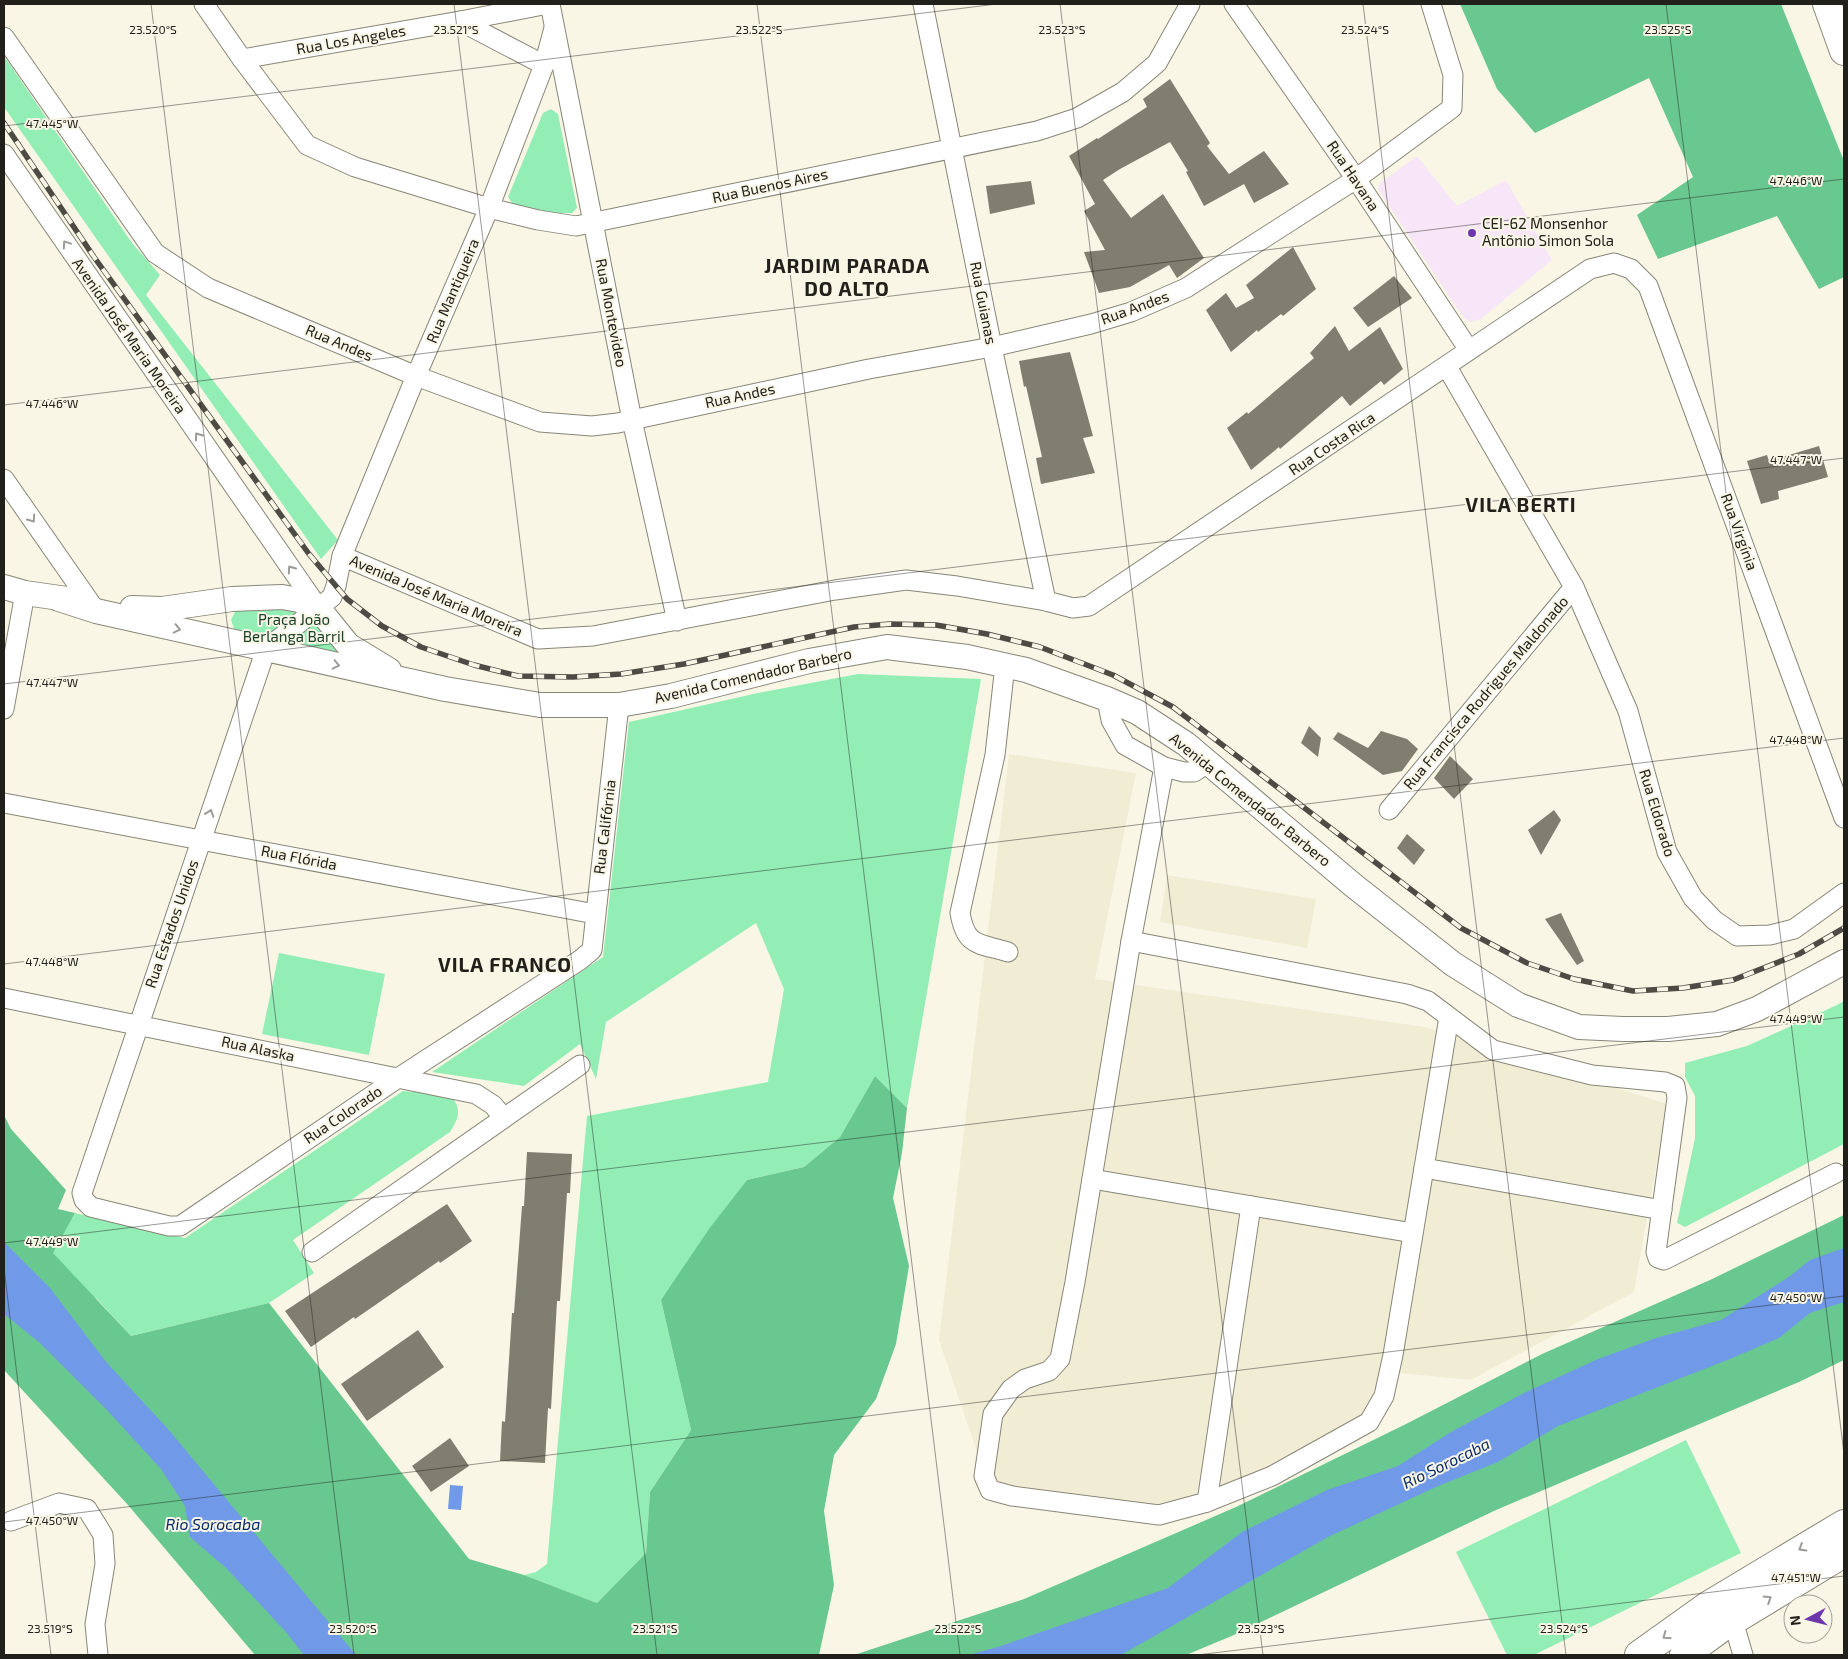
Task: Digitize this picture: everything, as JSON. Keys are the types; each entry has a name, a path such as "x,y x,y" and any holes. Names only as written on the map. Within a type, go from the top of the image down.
{"highway":[{"path":"1827,4 1844,51"},
{"path":"1639,1655 1709,1605 1844,1524"},
{"path":"1684,1655 1733,1621 1844,1553"}],"main road":[{"name":"Avenida Comendador Barbero","path":"15,590 92,606 266,649 445,689 540,705 619,705 671,696 810,661 887,647 968,657 1026,670 1137,712 1186,744 1353,885 1453,964 1518,1005 1579,1027 1650,1029 1717,1024 1757,1009 1844,962"},
{"name":"Avenida Comendador Barbero","path":"92,606 162,609 240,599 282,597 300,600 319,609 348,645 405,680"},
{"path":"234,641 228,635 226,618 228,609 240,599"}],"street":[{"path":"204,4 242,59"},
{"name":"Rua Los Angeles","path":"242,59 549,4"},
{"name":"Rua Montevideo","path":"549,4 555,24 632,420 677,621"},
{"name":"Rua Guianas","path":"922,4 1046,601"},
{"name":"Rua Buenos Aires","path":"242,59 307,146 355,167 489,208 538,220 576,226 1037,131 1077,118 1123,92 1157,62 1190,4"},
{"name":"Rua Havana","path":"1234,4 1356,179 1469,350"},
{"name":"Rua Andes","path":"4,37 155,253 208,288 416,376 540,422 592,426 632,420 869,369 992,347 1091,324 1131,312 1186,288 1356,179 1452,108 1452,75 1431,4"},
{"path":"460,21 544,65"},
{"name":"Rua Mantiqueira","path":"342,556 416,376 489,208 544,65 555,24"},
{"name":"Avenida José Maria Moreira","path":"4,154 319,609 332,597 342,556 538,640 593,636 835,590 906,580 957,586 1046,601"},
{"name":"Rua Costa Rica","path":"1046,601 1073,608 1089,606 1590,270 1614,263"},
{"name":"Rua Virgínia","path":"1614,263 1630,269 1648,286 1844,818"},
{"name":"Rua Francisca Rodrigues Maldonado","path":"1388,810 1574,587 1448,367"},
{"path":"4,479 92,606"},
{"name":"Rua Eldorado","path":"1574,587 1628,711 1667,852 1693,898 1714,920 1737,936 1770,935 1794,929 1844,894"},
{"path":"4,709 15,590"},
{"path":"266,649 319,609"},
{"name":"Rua Estados Unidos","path":"84,1200 82,1193 266,649"},
{"path":"1005,665 995,755 960,913 963,929 971,941 1008,952"},
{"path":"1106,699 1111,720 1125,745 1164,767 1184,772 1194,772 1208,763"},
{"name":"Rua Califórnia","path":"592,950 619,705"},
{"path":"1164,767 1130,941 1075,1282 1060,1360 1049,1370 1025,1379 1011,1389 993,1414 984,1476 990,1490 1012,1496 1160,1515 1207,1502 1272,1476 1369,1422 1384,1396 1449,1017"},
{"name":"Rua Flórida","path":"4,803 595,914"},
{"path":"1130,941 1407,994 1428,1001 1493,1050 1592,1075 1665,1082 1674,1086 1677,1098 1656,1252 1658,1258 1664,1260 1836,1172"},
{"name":"Rua Colorado","path":"84,1200 91,1207 169,1226 180,1226 398,1078 580,960 592,950"},
{"name":"Rua Alaska","path":"4,998 476,1094 493,1105 504,1118"},
{"path":"312,1252 580,1065"},
{"path":"1424,1168 1662,1210"},
{"path":"1092,1179 1413,1233"},
{"path":"1207,1502 1251,1206"},
{"path":"11,1521 59,1503 87,1508 103,1535 105,1564 95,1624 98,1655"},
{"path":"1733,1621 1743,1655"}],"shaded area":[{"name":"CEI-62 Monsenhor Antõnio Simon Sola","path":"1417,156 1457,206 1506,180 1552,260 1481,319 1470,322 1462,316 1378,189 1379,184"},
{"path":"1009,754 1136,773 1095,979 1425,1027 1667,1104 1634,1292 1471,1380 1389,1372 1369,1422 1159,1515 990,1490 939,1340"},
{"path":"1167,875 1316,899 1307,948 1160,922"}],"green space":[{"path":"1460,4 1781,4 1844,161 1844,277 1819,289 1777,216 1658,259 1637,215 1693,177 1649,78 1535,133 1497,89"},
{"path":"4,56 132,243 160,275 146,295 338,540 321,559 4,107"},
{"path":"551,109 558,114 577,208 572,213 539,213 512,203 508,197 543,113"},
{"name":"Praça João Berlanga Barril","path":"294,607 311,612 372,670 264,642 234,629 231,620 236,610"},
{"path":"858,674 981,679 907,1108 875,1076 840,1137 804,1167 747,1180 661,1300 691,1430 650,1492 646,1553 597,1603 524,1575 536,1572 547,1564 587,1116 768,1082 784,989 756,923 606,1022 596,1079 580,1044 524,1086 432,1072 603,957 629,722 758,693"},
{"path":"279,953 385,974 369,1055 262,1034"},
{"path":"1844,1001 1844,1144 1685,1227 1677,1223 1695,1138 1695,1096 1685,1077 1685,1063 1747,1046"},
{"path":"875,1076 907,1108 902,1153 893,1198 909,1266 896,1344 876,1399 834,1455 824,1511 834,1585 819,1655 255,1655 128,1505 4,1370 4,1115 11,1129 66,1190 58,1209 75,1213 53,1253 131,1336 269,1303 469,1559 524,1575 597,1603 646,1553 650,1492 691,1430 661,1300 709,1229 747,1180 804,1167 840,1137"},
{"path":"403,1091 435,1094 454,1100 458,1108 458,1116 450,1132 293,1240 314,1273 269,1303 131,1336 96,1298 70,1315 38,1277 75,1213 185,1238"},
{"path":"1844,1215 1844,1360 1799,1382 1496,1510 1234,1635 1186,1655 854,1655 1024,1599 1236,1507 1406,1424 1542,1354 1710,1280"},
{"path":"1686,1440 1741,1553 1534,1655 1507,1655 1456,1552"}],"water":[{"name":"Rio Sorocaba","path":"4,1242 50,1288 107,1363 168,1429 356,1655 304,1655 286,1632 226,1568 190,1537 185,1506 161,1469 106,1409 40,1343 4,1314"},
{"name":"Rio Sorocaba","path":"1844,1248 1844,1302 1810,1313 1779,1338 1558,1426 1498,1462 1436,1487 1328,1537 1121,1655 969,1655 1001,1646 1168,1588 1242,1532 1327,1490 1398,1466 1451,1432 1524,1393 1598,1359 1656,1338 1721,1320 1790,1276 1810,1260"},
{"path":"450,1485 463,1486 461,1510 448,1509"}],"building":[{"path":"1170,79 1210,143 1207,146 1229,174 1264,151 1289,184 1254,203 1244,184 1204,206 1186,172 1188,171 1170,142 1120,169 1103,180 1131,218 1163,194 1204,258 1177,278 1169,265 1130,287 1099,293 1084,252 1105,250 1084,211 1095,204 1069,156 1147,107 1143,99"},
{"path":"1031,181 1035,204 990,214 986,186"},
{"path":"1293,247 1316,289 1283,316 1281,314 1258,332 1257,330 1231,352 1206,310 1226,293 1236,308 1254,298 1246,285"},
{"path":"1394,276 1412,298 1368,327 1353,308"},
{"path":"1335,326 1349,351 1380,327 1403,369 1384,385 1381,381 1350,406 1342,396 1280,449 1279,447 1251,470 1227,428 1247,412 1248,414 1314,358 1310,353"},
{"path":"1070,352 1093,436 1083,438 1095,473 1041,484 1036,458 1042,457 1019,361"},
{"path":"1819,446 1828,477 1778,491 1779,499 1761,504 1747,461 1767,455 1769,461"},
{"path":"1309,726 1321,738 1318,757 1301,743"},
{"path":"1381,731 1407,739 1418,749 1402,771 1383,775 1333,739 1338,732 1368,748"},
{"path":"1450,756 1473,779 1454,799 1434,778"},
{"path":"1554,810 1561,820 1541,855 1528,830"},
{"path":"1407,834 1425,850 1414,865 1397,848"},
{"path":"1561,913 1584,961 1577,965 1545,919"},
{"path":"527,1152 572,1154 570,1193 567,1193 560,1301 557,1301 551,1409 548,1408 545,1463 500,1461 502,1421 505,1422 512,1313 514,1313 522,1206 524,1206"},
{"path":"447,1204 472,1241 311,1347 285,1311"},
{"path":"418,1330 444,1367 367,1421 341,1384"},
{"path":"450,1438 469,1466 431,1492 412,1466"}],"railway":[{"path":"4,123 94,257 309,554 347,599 382,626 421,647 474,665 518,676 573,677 621,674 684,664 854,627 890,624 936,625 987,634 1040,647 1113,675 1173,707 1461,928 1527,963 1574,979 1633,991 1683,988 1733,980 1799,954 1844,928"}],"place":[{"name":"CEI-62 Monsenhor Antõnio Simon Sola","path":"1472,233"}],"district":[{"name":"JARDIM PARADA DO ALTO","path":"847,278"},
{"name":"VILA BERTI","path":"1521,505"},
{"name":"VILA FRANCO","path":"505,965"}]}
